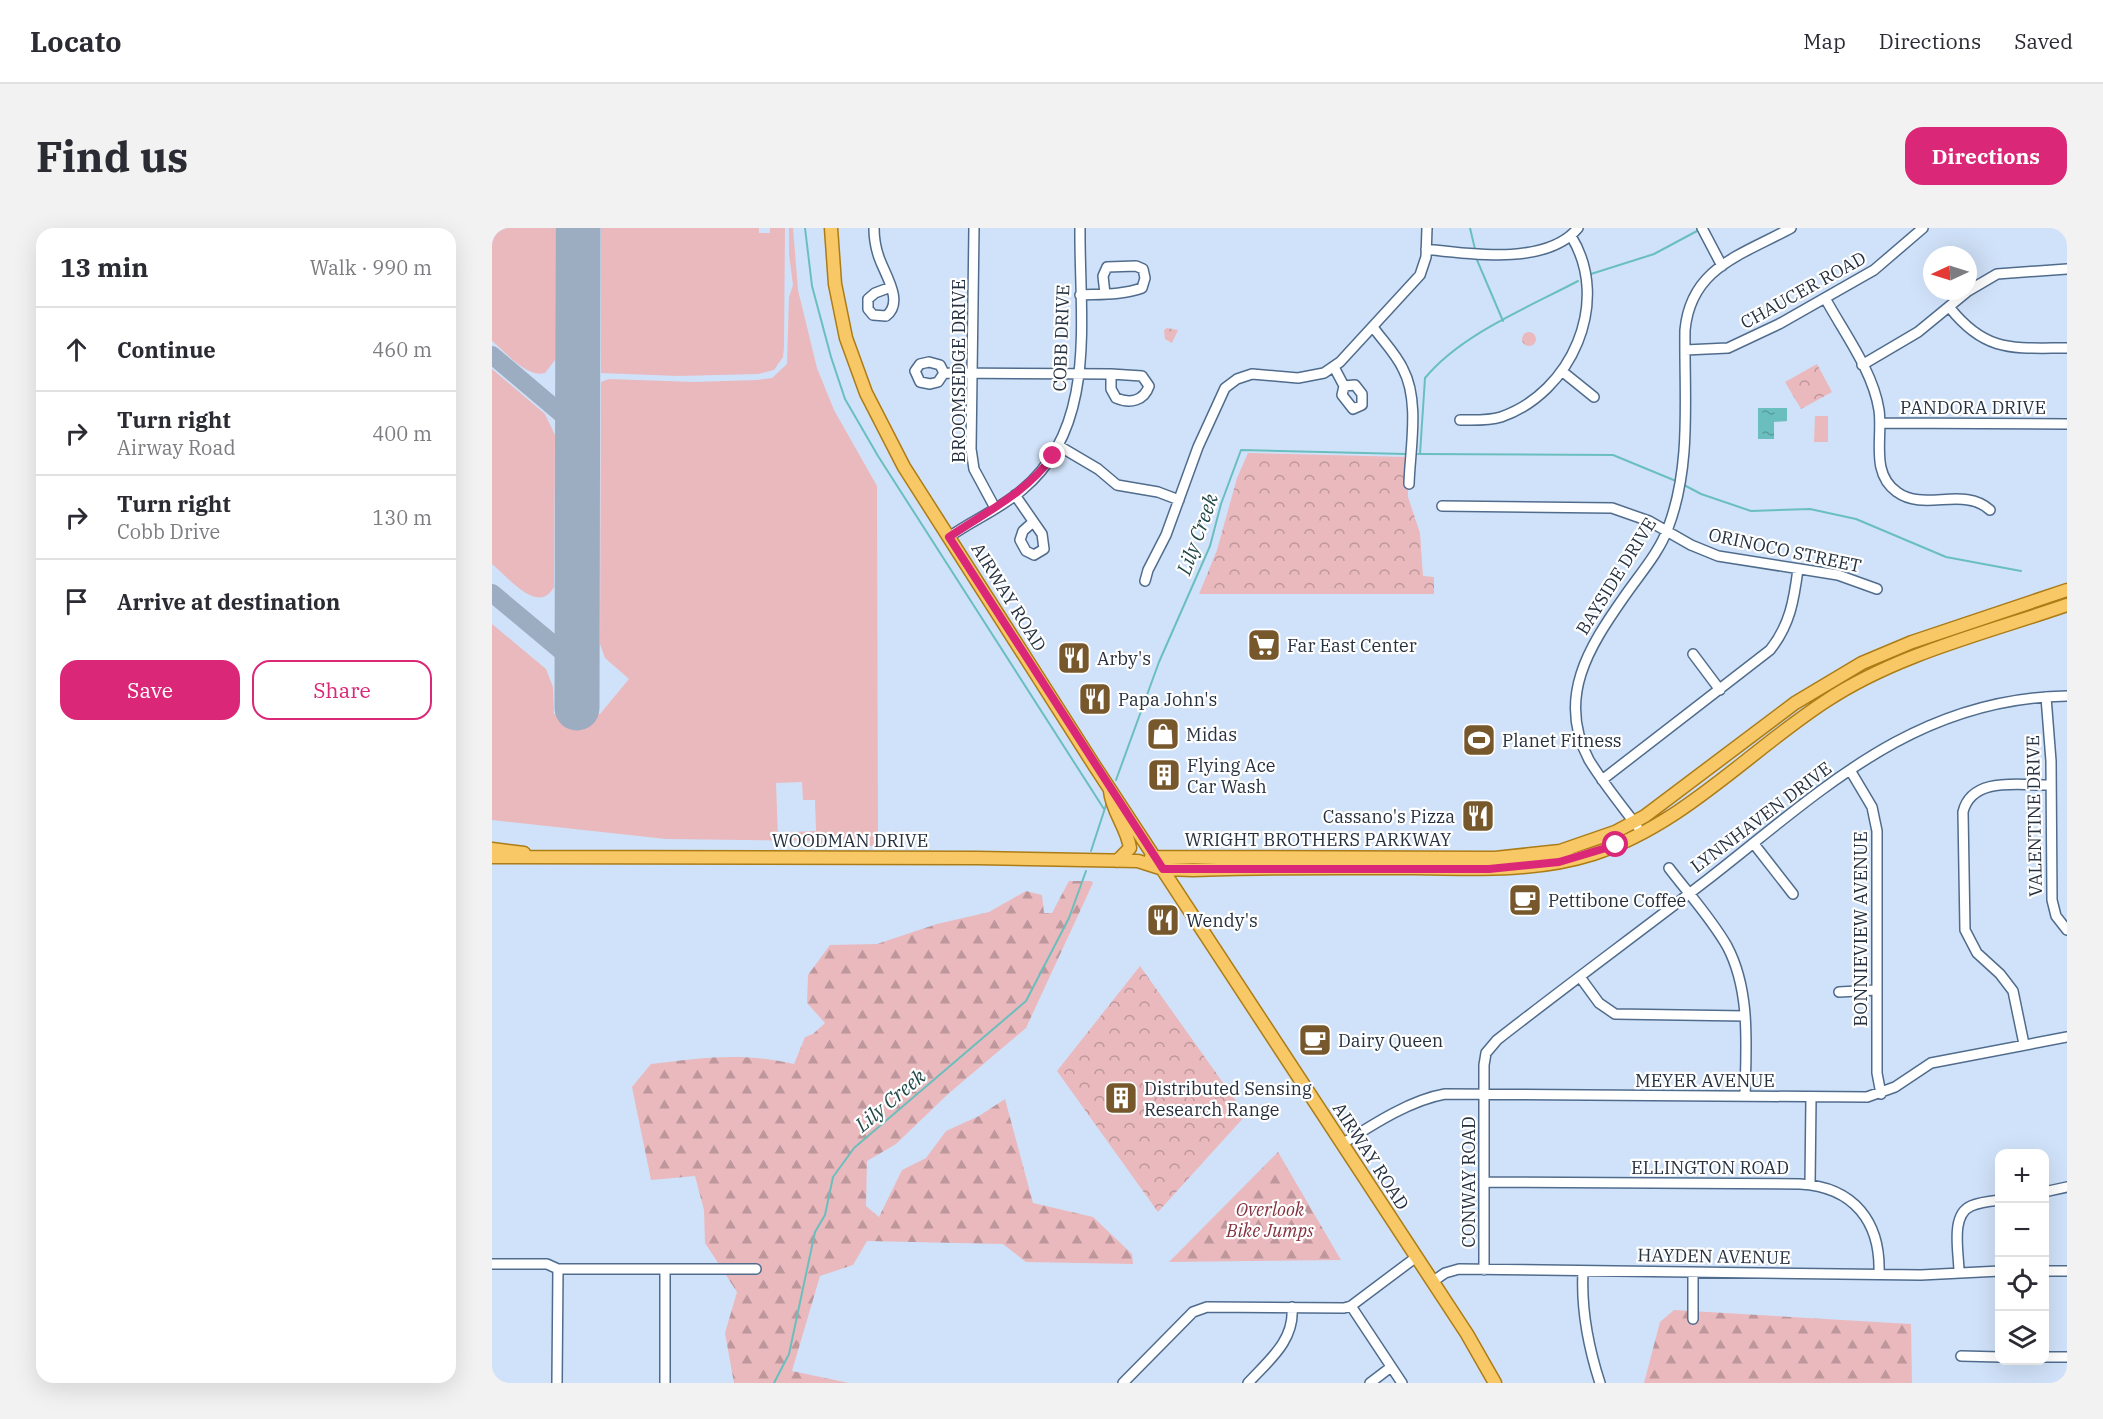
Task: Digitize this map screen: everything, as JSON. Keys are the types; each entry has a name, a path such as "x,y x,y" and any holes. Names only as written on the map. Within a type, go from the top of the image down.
{"main road":[{"name":"AIRWAY ROAD","path":"831,228 831,250 840,314 866,393 904,467 1109,787 1415,1258 1478,1351 1495,1383"},
{"name":"WRIGHT BROTHERS PARKWAY","path":"1159,863 1244,858 1526,856 1560,851 1591,842 1634,822 1668,800 1795,703 1837,676 1912,642 2067,590"},
{"name":"WRIGHT BROTHERS PARKWAY","path":"1138,861 1192,870 1516,867 1575,859 1642,833 1678,811 1806,715 1845,689 1905,661 2067,605"},
{"path":"1109,787 1112,807 1124,826 1130,848 1117,861"},
{"name":"WOODMAN DRIVE","path":"492,849 561,858"},
{"name":"WOODMAN DRIVE","path":"492,857 977,858 1138,861"},
{"path":"1189,909 1183,881 1185,875 1192,870"}],"street":[{"path":"874,228 879,259 891,287"},
{"name":"BROOMSEDGE DRIVE","path":"974,228 971,449 974,469 981,488 995,508"},
{"name":"COBB DRIVE","path":"949,537 1015,495 1034,479 1059,446 1074,410 1079,374 1080,228"},
{"path":"1145,581 1179,500 1198,447 1225,388 1252,374 1307,378 1334,367 1420,275 1426,249 1427,228"},
{"path":"1426,249 1475,255 1510,254 1544,248 1571,236 1578,228"},
{"path":"1702,228 1722,266"},
{"name":"BAYSIDE DRIVE","path":"1642,833 1602,780 1585,751 1578,728 1576,701 1580,673 1602,630 1667,531 1683,471 1687,313 1693,295 1707,277 1722,266 1791,228"},
{"name":"CHAUCER ROAD","path":"1685,350 1719,349 1738,345 1880,265 1923,228"},
{"path":"1460,420 1490,419 1515,411 1541,395 1563,372 1581,333 1586,306 1582,264 1571,236"},
{"path":"1080,295 1105,294 1142,288 1145,278 1143,269 1136,266 1107,267 1103,276 1105,294"},
{"path":"1977,286 1997,274 2067,269"},
{"path":"1825,298 1862,366 1876,399 1880,423 1880,466 1885,481 1897,492 1913,498 1974,500 1990,510"},
{"path":"1862,366 1918,332 1958,300"},
{"path":"1950,308 1977,336 1995,344 2067,348"},
{"path":"1373,327 1403,368 1408,380 1411,441 1410,484"},
{"path":"1334,367 1344,386"},
{"path":"1563,372 1594,398"},
{"path":"944,373 1111,374"},
{"name":"PANDORA DRIVE","path":"1880,423 2067,424"},
{"path":"1059,446 1098,470 1117,485 1158,492 1179,500"},
{"path":"1015,495 1033,522"},
{"name":"ORINOCO STREET","path":"1442,506 1599,506 1636,515 1691,545 1718,556 1849,577 1877,589"},
{"path":"1602,780 1761,658 1786,628 1794,599 1798,569"},
{"path":"1693,654 1720,690"},
{"name":"LYNNHAVEN DRIVE","path":"1484,1095 1484,1059 1489,1048 1850,770 1894,741 1933,722 1995,704 2067,696"},
{"name":"VALENTINE DRIVE","path":"2046,697 2051,785 2052,900 2056,916 2067,930"},
{"name":"BONNIEVIEW AVENUE","path":"1850,770 1867,797 1876,820 1877,1073 1881,1094"},
{"path":"2024,1044 2013,991 1977,953 1965,930 1963,812 1971,795 1985,788 2051,785"},
{"path":"1754,844 1793,894"},
{"path":"1669,868 1726,946 1733,961 1742,989 1745,1016 1745,1096"},
{"path":"1580,977 1599,1003 1615,1014 1745,1016"},
{"path":"1839,992 1876,990"},
{"name":"MEYER AVENUE","path":"1342,1144 1388,1117 1429,1098 1445,1094 1867,1097 1881,1094 1931,1063 2067,1037"},
{"name":"CONWAY ROAD","path":"1484,1095 1484,1270"},
{"path":"1810,1184 1811,1098"},
{"name":"ELLINGTON ROAD","path":"1484,1182 1810,1184 1839,1194 1861,1211 1873,1230 1877,1244 1879,1274"},
{"path":"2049,1191 2067,1187"},
{"path":"1959,1272 1959,1222 1962,1214 1971,1206 1995,1201"},
{"path":"1123,1383 1193,1312 1208,1307 1337,1309 1352,1306 1415,1258"},
{"path":"492,1264 547,1264 558,1269 756,1269"},
{"path":"557,1383 558,1269"},
{"path":"665,1270 665,1383"},
{"name":"HAYDEN AVENUE","path":"1432,1282 1451,1270 1879,1274 1995,1271"},
{"path":"2049,1271 2067,1271"},
{"path":"1583,1272 1582,1303 1588,1339 1600,1383"},
{"path":"1693,1273 1693,1319"},
{"path":"1352,1306 1402,1383"},
{"path":"1248,1383 1284,1343 1291,1328 1292,1307"},
{"path":"1961,1356 1995,1357"},
{"path":"2049,1357 2067,1357"},
{"path":"1370,1383 1391,1367"}],"green space":[{"path":"492,228 555,228 555,360 545,373 538,374 524,368 492,341"},
{"path":"601,228 759,228 759,233 770,233 770,228 785,228 784,347 783,357 774,370 758,374 678,376 601,373"},
{"path":"789,228 793,228 798,290 817,368 834,410 877,486 878,846 814,846 813,841 666,839 492,820 492,624 546,669 553,687 554,714 600,714 629,679 605,658 600,644 601,382 609,379 694,382 772,378 787,364 789,297 793,285 789,254","holes":["802,782 803,800 815,800 816,831 792,832 792,837 778,838 776,783"]},
{"path":"1167,328 1178,330 1172,343 1165,339 1164,330"},
{"path":"1526,332 1532,332 1536,339 1532,346 1526,346 1522,342 1522,336"},
{"path":"1817,364 1832,392 1801,409 1785,382"},
{"path":"492,369 545,414 555,435 554,587 547,595 540,597 532,596 514,585 492,564"},
{"path":"1815,416 1828,416 1828,442 1814,442"},
{"path":"1248,453 1407,457 1408,497 1420,533 1423,576 1434,577 1434,594 1199,594 1217,550 1237,478"},
{"path":"1069,881 1091,881 1093,883 1026,1028 948,1094 896,1144 867,1161 866,1206 879,1217 902,1170 926,1158 946,1131 979,1116 1005,1099 1033,1203 1093,1217 1132,1254 1133,1264 1026,1262 1003,1244 867,1241 853,1265 820,1276 792,1371 849,1383 734,1383 725,1333 737,1292 705,1243 704,1210 695,1176 651,1180 632,1087 651,1064 740,1057 794,1064 805,1037 813,1034 825,1023 807,1003 808,975 830,945 877,944 937,924 989,912 1026,891 1042,895 1044,913 1052,913"},
{"path":"1140,966 1246,1115 1158,1212 1057,1071"},
{"name":"Overlook Bike Jumps","path":"1278,1152 1341,1260 1169,1262"},
{"path":"1674,1310 1911,1324 1912,1383 1644,1383 1660,1322"}],"water":[{"path":"1758,408 1787,408 1787,421 1774,422 1774,439 1758,439"}],"waterway":[{"path":"805,228 812,286 845,399 878,456 1104,809"},
{"path":"1470,228 1475,249"},
{"path":"1591,274 1654,254 1697,231"},
{"path":"1477,260 1503,321"},
{"path":"1420,454 1425,378 1440,362 1476,335 1578,281"},
{"name":"Lily Creek","path":"1116,780 1159,662 1210,546 1221,504 1241,450 1406,454"},
{"path":"1418,454 1613,455 1676,481"},
{"path":"1686,486 1701,494 1751,511 1810,509 1856,519 1946,557 2021,571"},
{"name":"Lily Creek","path":"1091,851 1107,802"},
{"name":"Lily Creek","path":"774,1383 789,1354 815,1232 825,1215 833,1177 854,1148 1026,1001 1069,918 1086,871"}],"taxiway":[{"path":"492,355 577,427"},
{"path":"492,593 577,664"}],"runway":[{"path":"577,708 578,228"}],"place":[{"name":"Far East Center","path":"1264,645"},
{"name":"Arby's","path":"1074,658"},
{"name":"Papa John's","path":"1095,699"},
{"name":"Midas","path":"1163,734"},
{"name":"Planet Fitness","path":"1479,740"},
{"name":"Flying Ace Car Wash","path":"1164,775"},
{"name":"Cassano's Pizza","path":"1478,816"},
{"name":"Pettibone Coffee","path":"1525,900"},
{"name":"Wendy's","path":"1163,920"},
{"name":"Dairy Queen","path":"1315,1040"},
{"name":"Distributed Sensing Research Range","path":"1121,1098"}],"route":[{"path":"1053,456 1034,479 1012,498 949,537 1163,869 1489,869 1559,862 1594,854 1616,845"}]}
